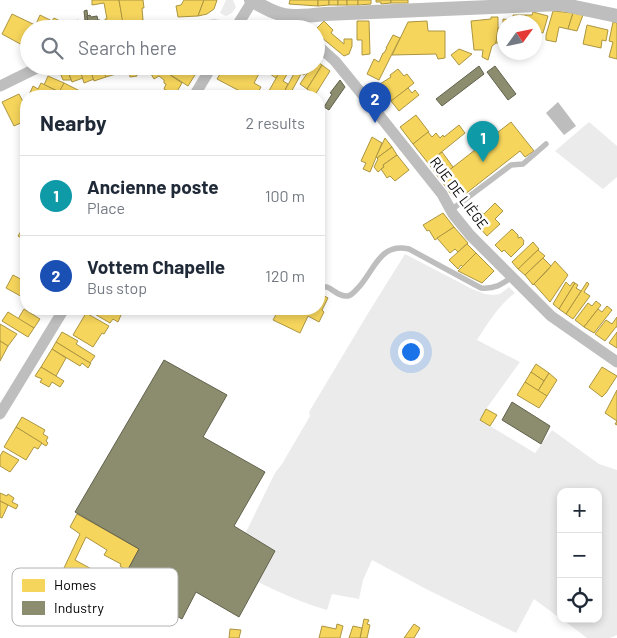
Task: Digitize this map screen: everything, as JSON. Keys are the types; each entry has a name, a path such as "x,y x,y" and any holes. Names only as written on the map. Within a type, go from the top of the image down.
{"street":[{"path":"240,20 252,0 268,10 294,20"},
{"path":"308,20 325,14 560,2 617,16"},
{"name":"RUE DE LIÈGE","path":"325,52 335,61 442,194 451,210 470,235 551,316 617,362"},
{"path":"0,86 23,75"},
{"path":"198,90 207,75"},
{"path":"0,414 60,315"}],"lane":[{"path":"451,210 511,165 523,164 546,144"},
{"path":"325,287 339,295 352,295 381,256 388,250 400,247 409,249 481,288 491,289 512,277"}],"shaded area":[{"path":"226,0 233,0 236,7 232,13 226,16 220,13"},
{"path":"558,102 576,126 564,135 546,113"},
{"path":"589,122 617,146 617,177 603,189 555,151"},
{"path":"405,254 485,294 500,294 509,287 515,293 499,309 477,340 520,362 480,420 535,453 552,430 599,464 617,470 617,635 610,638 587,638 567,623 602,623 602,488 557,488 557,616 534,599 516,633 372,560 363,580 359,599 332,594 327,610 258,582 275,551 245,534 275,473 310,416 309,412"}],"building: Homes":[{"path":"92,0 119,0 123,20 105,20 107,19 104,3 92,5"},
{"path":"119,0 143,0 143,20 122,20"},
{"path":"184,0 204,0 198,16 178,17 176,6 181,5"},
{"path":"204,0 217,0 214,9 207,14 198,16"},
{"path":"290,0 318,0 318,6 289,4"},
{"path":"318,0 329,0 329,5 318,6"},
{"path":"329,0 338,0 338,5 329,5"},
{"path":"338,0 347,0 347,5 338,5"},
{"path":"347,0 358,0 358,5 347,5"},
{"path":"358,0 371,0 371,4 358,5"},
{"path":"376,0 391,0 391,3 381,4 381,2 376,2"},
{"path":"391,0 408,0 408,3 391,3"},
{"path":"553,11 573,13 568,29 559,27 556,42 546,40"},
{"path":"533,12 548,16 543,33 542,15 532,15"},
{"path":"573,13 583,15 577,31 568,29"},
{"path":"12,14 25,20 20,20 20,44 2,34"},
{"path":"40,15 50,20 38,20"},
{"path":"491,17 497,17 497,36 496,43 492,46 488,60 482,57 483,50 474,50 471,21 491,19"},
{"path":"357,21 369,21 370,54 362,55 362,40 357,40"},
{"path":"427,21 428,31 445,31 445,58 438,59 436,54 392,55 408,22"},
{"path":"325,22 333,30 331,33 344,44 344,39 352,39 349,54 344,56 325,40"},
{"path":"613,22 617,23 617,59 609,57 613,42 609,41"},
{"path":"587,25 608,30 606,41 602,40 601,48 583,44"},
{"path":"393,35 400,38 379,80 367,74 374,59 379,62"},
{"path":"459,49 472,54 459,65 451,55"},
{"path":"325,67 330,71 318,90 307,89 316,75 325,75"},
{"path":"398,69 404,76 407,74 414,83 392,101 380,84 391,77 390,75"},
{"path":"61,75 69,75 71,80 63,80"},
{"path":"69,75 82,75 83,78 72,82"},
{"path":"82,75 92,75 94,79 84,83"},
{"path":"92,75 105,75 106,77 94,81"},
{"path":"152,75 170,75 182,83 178,90 166,90 164,89 166,84 164,80 159,76 154,79"},
{"path":"171,75 195,75 188,86"},
{"path":"219,75 258,75 254,83 261,87 259,90 238,90 217,79"},
{"path":"278,75 287,75 283,81 288,84 285,90 269,90"},
{"path":"293,75 300,75 292,90 285,90"},
{"path":"306,75 316,75 307,89 300,84"},
{"path":"48,76 64,83 61,90 55,90 44,85"},
{"path":"41,83 55,90 31,90 33,86 38,89"},
{"path":"64,83 78,90 60,90"},
{"path":"408,88 412,93 415,90 419,95 399,111 391,101"},
{"path":"19,94 20,123 14,126 2,102"},
{"path":"416,115 429,132 413,144 400,127"},
{"path":"511,122 534,151 525,157 520,151 464,195 461,193 454,198 439,178"},
{"path":"459,125 465,133 428,163 413,144 428,132 432,137 436,133 440,138 443,135 444,137"},
{"path":"372,137 382,143 370,172 363,169 366,163 361,161"},
{"path":"385,138 392,147 377,158 376,157"},
{"path":"392,147 397,155 383,165 384,167 378,172 374,167 377,158"},
{"path":"442,152 453,167 439,178 428,163"},
{"path":"397,155 409,170 395,181 390,176 387,178 381,169 384,167 383,165"},
{"path":"495,203 503,211 495,219 500,224 487,236 470,217 478,209 484,214"},
{"path":"443,213 454,227 435,240 429,230 427,231 423,225"},
{"path":"454,227 468,243 458,252 455,249 450,253 437,238"},
{"path":"512,229 518,235 518,238 521,237 524,244 511,257 495,245"},
{"path":"533,242 539,249 518,269 512,262"},
{"path":"467,244 476,253 463,267 461,265 458,269 449,260"},
{"path":"538,250 545,256 525,275 518,269"},
{"path":"476,253 494,271 482,283 458,271"},
{"path":"543,258 551,266 533,285 525,275"},
{"path":"555,261 568,275 550,302 534,284"},
{"path":"13,275 20,279 20,296 6,288"},
{"path":"566,282 570,286 573,282 575,283 559,309 553,304"},
{"path":"587,282 589,284 584,292 590,296 573,319 566,314"},
{"path":"575,283 578,285 576,288 581,291 566,314 559,309"},
{"path":"596,301 601,305 584,327 575,320 588,303 592,306"},
{"path":"607,306 612,310 594,333 584,327 598,309 602,312"},
{"path":"8,312 34,328 28,337 2,321"},
{"path":"20,315 34,315 40,319 34,328 18,319"},
{"path":"85,315 90,315 109,326 93,347 73,335"},
{"path":"96,315 121,315 118,322 113,319 110,323"},
{"path":"276,315 322,315 319,322 308,316 300,333 273,320"},
{"path":"617,317 617,327 605,341 595,334 606,320 612,324"},
{"path":"0,324 17,334 8,346 0,341"},
{"path":"62,332 78,341 76,344 95,356 90,363 56,342"},
{"path":"617,332 617,348 609,343"},
{"path":"0,341 8,346 0,361"},
{"path":"56,342 91,363 88,368 82,363 80,366 52,349"},
{"path":"52,349 66,358 56,376 41,367"},
{"path":"536,364 549,373 544,381 531,372"},
{"path":"41,367 64,381 60,387 52,382 49,387 40,382 42,379 35,376"},
{"path":"602,367 617,376 602,397 589,387"},
{"path":"531,372 544,381 538,391 525,382"},
{"path":"549,373 557,380 547,396 538,391"},
{"path":"525,382 547,396 539,408 517,395"},
{"path":"617,390 617,421 605,413"},
{"path":"486,409 497,415 490,426 480,420"},
{"path":"22,417 45,430 43,434 48,437 46,446 16,427"},
{"path":"16,427 42,443 38,449 34,447 26,460 4,447"},
{"path":"3,451 19,460 10,472 0,466 0,456"},
{"path":"0,493 7,496 8,494 14,498 12,502 18,505 16,509 0,501"},
{"path":"0,501 8,505 2,518 0,517"},
{"path":"77,514 139,549 129,568 123,568 120,566 121,564 104,555 107,550 86,537 75,560 90,568 64,568 80,534 70,527"},
{"path":"364,619 369,620 367,624 370,625 367,638 360,638"},
{"path":"337,624 343,626 340,638 319,638 322,626 336,629"},
{"path":"414,624 420,628 414,638 404,638"},
{"path":"353,626 362,628 360,638 349,638"},
{"path":"230,629 241,630 239,638 229,638"}],"building: Industry":[{"path":"87,10 88,20 85,20 84,11"},
{"path":"87,16 97,16 98,20 88,20"},
{"path":"479,66 484,74 442,106 436,99"},
{"path":"495,66 516,94 508,100 487,72"},
{"path":"340,80 345,87 329,110 325,105 332,94 330,93"},
{"path":"164,360 227,395 203,437 265,472 234,526 275,551 239,617 196,592 182,619 178,617 178,568 129,568 139,549 75,512"},
{"path":"512,402 550,426 541,444 502,420"}],"place":[{"name":"Vottem Chapelle","path":"375,123"},
{"name":"Ancienne poste","path":"483,162"}]}
